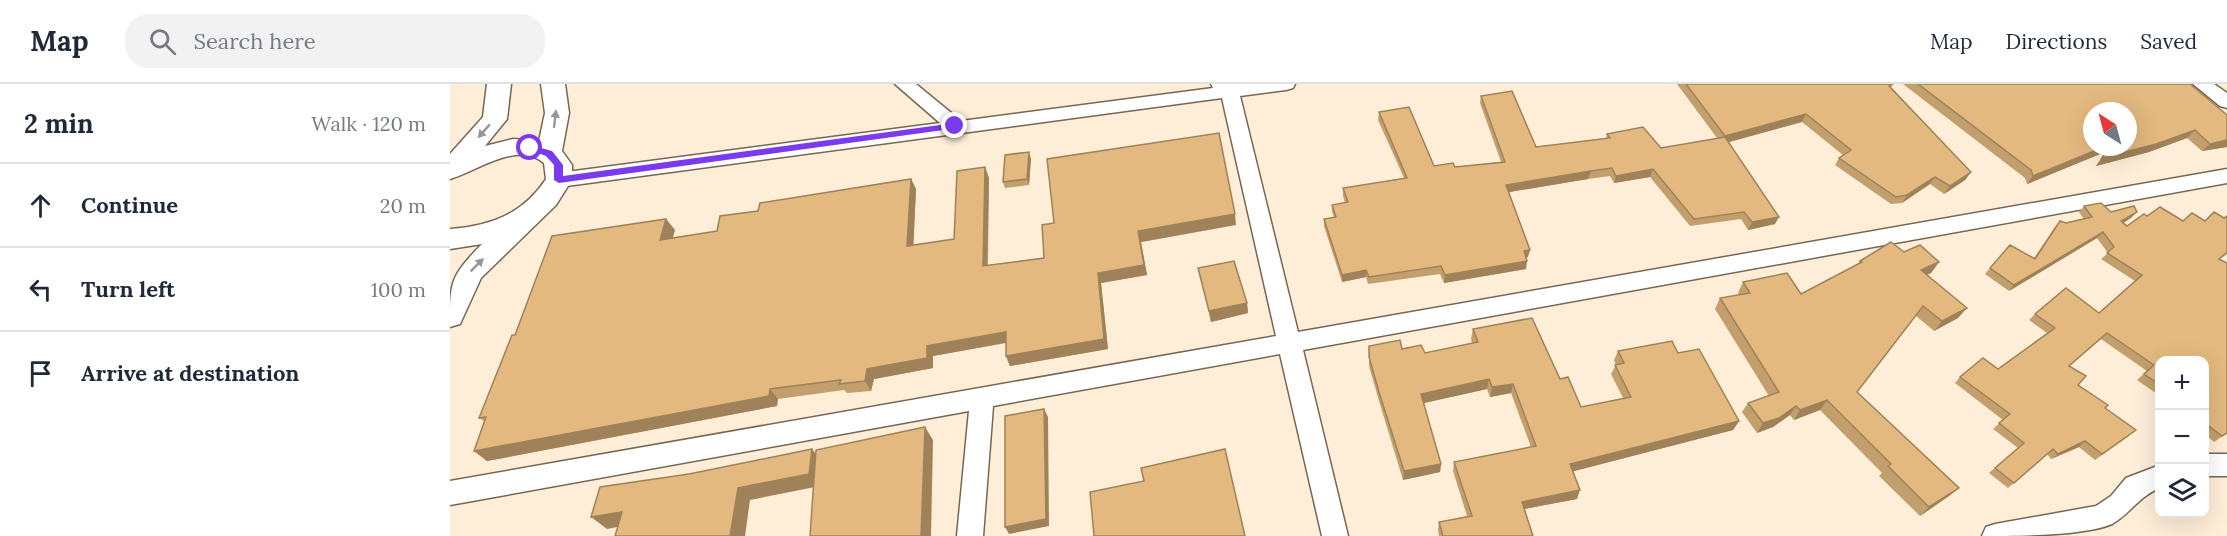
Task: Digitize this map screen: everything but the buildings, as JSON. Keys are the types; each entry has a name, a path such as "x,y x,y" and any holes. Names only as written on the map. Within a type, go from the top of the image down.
{"street":[{"path":"450,169 495,119 499,84"},
{"path":"549,153 557,113 553,84"},
{"path":"904,84 955,126"},
{"path":"559,180 1224,88 1286,84"},
{"path":"2202,84 2227,102"},
{"path":"1224,88 1335,536"},
{"path":"450,169 477,156 505,149 530,148 549,153 559,165 559,180 547,198 526,215 470,272 450,316"},
{"path":"450,493 2227,176"},
{"path":"450,238 470,238 500,229 526,215"},
{"path":"970,536 982,397"},
{"path":"2209,465 2227,465"},
{"path":"1995,536 2101,517 2120,504 2135,486 2155,478"}],"route":[{"path":"530,148 549,153 559,165 559,180 955,126"}]}
